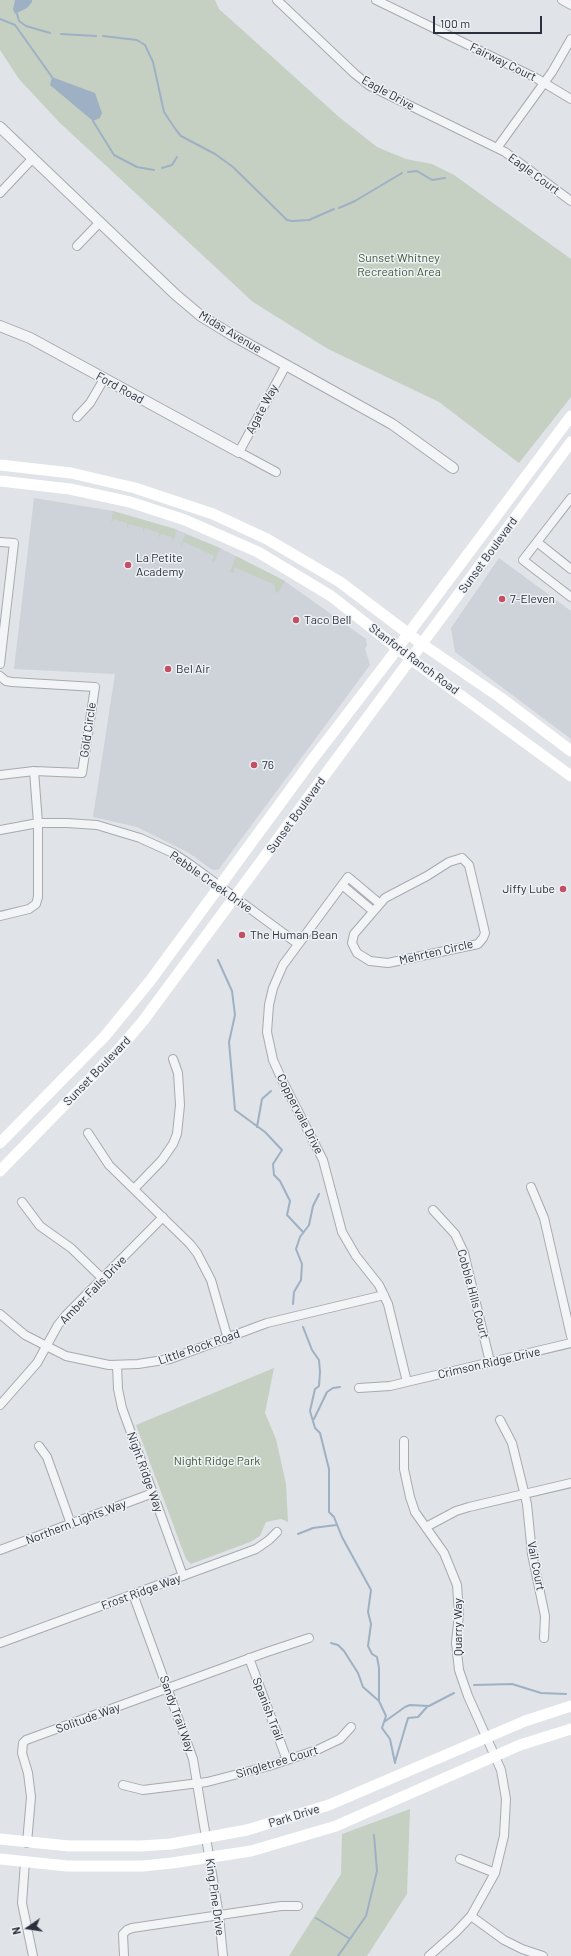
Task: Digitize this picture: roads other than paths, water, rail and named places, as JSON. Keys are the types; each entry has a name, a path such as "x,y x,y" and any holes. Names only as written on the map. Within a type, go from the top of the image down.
{"main road":[{"name":"Sunset Boulevard","path":"0,1143 95,1047 150,981 316,755 408,635 571,416"},
{"name":"Sunset Boulevard","path":"0,1171 129,1038 235,898 571,442"},
{"name":"Stanford Ranch Road","path":"0,465 65,472 113,482 162,496 212,514 267,539 334,578 408,635 501,698 571,751"},
{"name":"Stanford Ranch Road","path":"0,481 57,487 110,497 185,520 234,540 314,584 411,659 569,772"},
{"path":"212,514 227,529 234,540 267,539"},
{"name":"Park Drive","path":"0,1859 25,1862 110,1866 172,1863 251,1851 336,1826 490,1747 525,1721 571,1706"},
{"name":"Park Drive","path":"0,1839 27,1843 69,1846 141,1846 207,1838 275,1822 329,1806 490,1747 520,1745 571,1729"}],"street":[{"name":"Eagle Drive","path":"277,0 370,86 497,148"},
{"name":"Fairway Court","path":"376,0 544,82 571,99"},
{"path":"562,0 571,5"},
{"path":"497,148 560,60 571,39"},
{"name":"Midas Avenue","path":"0,126 176,295 201,316 214,325 392,424 453,468"},
{"name":"Eagle Court","path":"497,148 512,157 571,201"},
{"path":"0,193 33,158"},
{"path":"77,246 100,222"},
{"name":"Ford Road","path":"0,328 30,338 239,452"},
{"name":"Agate Way","path":"239,452 286,365"},
{"path":"77,417 90,404 104,379"},
{"path":"239,452 276,472"},
{"path":"571,498 523,560 571,597"},
{"path":"0,542 14,543 0,664"},
{"path":"537,542 571,569"},
{"name":"Gold Circle","path":"0,676 2,679 12,682 95,687 82,773 34,771 0,776"},
{"path":"0,916 29,909 36,904 38,897 38,823 34,771"},
{"name":"Pebble Creek Drive","path":"0,830 38,823 67,822 97,825 132,834 173,853 298,944"},
{"name":"Mehrten Circle","path":"462,858 466,861 471,871 485,933 483,938 472,946 388,963 375,963 365,960 357,954 352,943 354,934 373,911 379,903 393,893 419,881 449,862 462,858"},
{"name":"Coppervale Drive","path":"362,889 348,877 283,965 273,988 268,1019 269,1045 282,1080 322,1156 342,1232 356,1256 379,1285 384,1295 392,1319 407,1382"},
{"path":"342,885 373,911"},
{"path":"356,896 362,889 379,903"},
{"path":"134,1189 165,1156 177,1134 180,1105 178,1073 173,1059"},
{"path":"88,1133 109,1165 190,1244 203,1263 211,1280 228,1339"},
{"path":"531,1187 544,1218 571,1336"},
{"path":"22,1202 40,1226 71,1248 103,1279"},
{"name":"Cobble Hills Court","path":"433,1210 455,1234 464,1253 490,1362"},
{"name":"Amber Falls Drive","path":"0,1405 30,1373 58,1325 66,1315 163,1218"},
{"name":"Little Rock Road","path":"0,1314 25,1335 66,1356 86,1361 117,1365 138,1364 170,1359 228,1339 267,1323 384,1295"},
{"name":"Crimson Ridge Drive","path":"359,1388 381,1388 571,1343"},
{"name":"Night Ridge Way","path":"117,1365 118,1389 122,1408 183,1576"},
{"name":"Vail Court","path":"500,1420 512,1443 525,1494 532,1554 545,1616 544,1638"},
{"name":"Quarry Way","path":"404,1441 404,1469 406,1483 416,1512 444,1553 457,1585 459,1614 456,1644 459,1670 503,1778 506,1811 504,1836 495,1873 471,1916 456,1932 429,1956"},
{"path":"39,1446 47,1457 71,1524"},
{"path":"426,1527 456,1511 571,1483"},
{"name":"Northern Lights Way","path":"0,1550 152,1493"},
{"name":"Frost Ridge Way","path":"0,1643 256,1548 269,1540 277,1532"},
{"name":"Sandy Trail Way","path":"133,1594 191,1749 207,1838"},
{"name":"Solitude Way","path":"27,1843 31,1797 28,1773 22,1753 23,1743 26,1740 169,1689 249,1658 309,1638"},
{"name":"Spanish Trail","path":"249,1658 288,1760"},
{"name":"Singletree Court","path":"123,1785 143,1790 198,1784 288,1760 330,1745 340,1739 351,1728"},
{"name":"King Pine Drive","path":"207,1838 219,1916 223,1956"},
{"path":"460,1859 495,1873"},
{"path":"25,1862 22,1903 33,1956"},
{"path":"124,1956 122,1941 127,1930 281,1906 298,1906"},
{"path":"471,1916 504,1940 522,1949 543,1956"}],"water":[{"path":"15,0 32,0 32,2 27,8 15,14 13,9"},
{"path":"52,77 95,93 102,113 100,118 93,121 50,85"}],"waterway":[{"path":"17,14 19,21 26,26 50,33"},
{"path":"0,19 15,25"},
{"path":"15,25 52,77"},
{"path":"61,34 96,36"},
{"path":"103,36 137,40 145,45 153,62 164,112 176,130 181,136 215,154 233,167 287,220 309,220 334,209"},
{"path":"93,121 114,155 137,167 154,170"},
{"path":"162,168 172,165 177,157"},
{"path":"408,172 417,171 432,180 445,178"},
{"path":"339,208 355,201 402,173"},
{"path":"218,960 232,991 235,1015 229,1042 235,1110 265,1132 282,1150 273,1164 274,1175 280,1181 290,1201 287,1215 303,1232"},
{"path":"257,1127 262,1099 271,1091"},
{"path":"293,1304 294,1292 301,1280 302,1264 296,1249 300,1237 309,1225 313,1206 319,1194"},
{"path":"303,1327 312,1350 319,1360 319,1386 315,1389 310,1411 315,1428 320,1433 329,1469 329,1512 334,1517 342,1537 371,1590 368,1612 371,1624 368,1646 372,1654 377,1657 379,1668 379,1701 386,1716 382,1728 390,1739 395,1763"},
{"path":"314,1419 327,1392 333,1388 340,1387"},
{"path":"298,1534 313,1528 336,1525"},
{"path":"331,1643 338,1645 344,1651 358,1673 363,1687 379,1701"},
{"path":"474,1685 512,1684 541,1693 566,1694"},
{"path":"384,1722 405,1707 410,1705 429,1706 454,1693"},
{"path":"395,1762 408,1718 418,1717 427,1707"},
{"path":"338,1956 366,1916 377,1871 374,1835"},
{"path":"316,1918 350,1939"}],"place":[{"name":"La Petite Academy","path":"128,565"},
{"name":"7-Eleven","path":"502,599"},
{"name":"Taco Bell","path":"296,620"},
{"name":"Bel Air","path":"168,669"},
{"name":"76","path":"254,765"},
{"name":"Jiffy Lube","path":"563,889"},
{"name":"The Human Bean","path":"242,935"}],"park label":[{"name":"Sunset Whitney Recreation Area","path":"399,265"},
{"name":"Night Ridge Park","path":"217,1461"}]}
